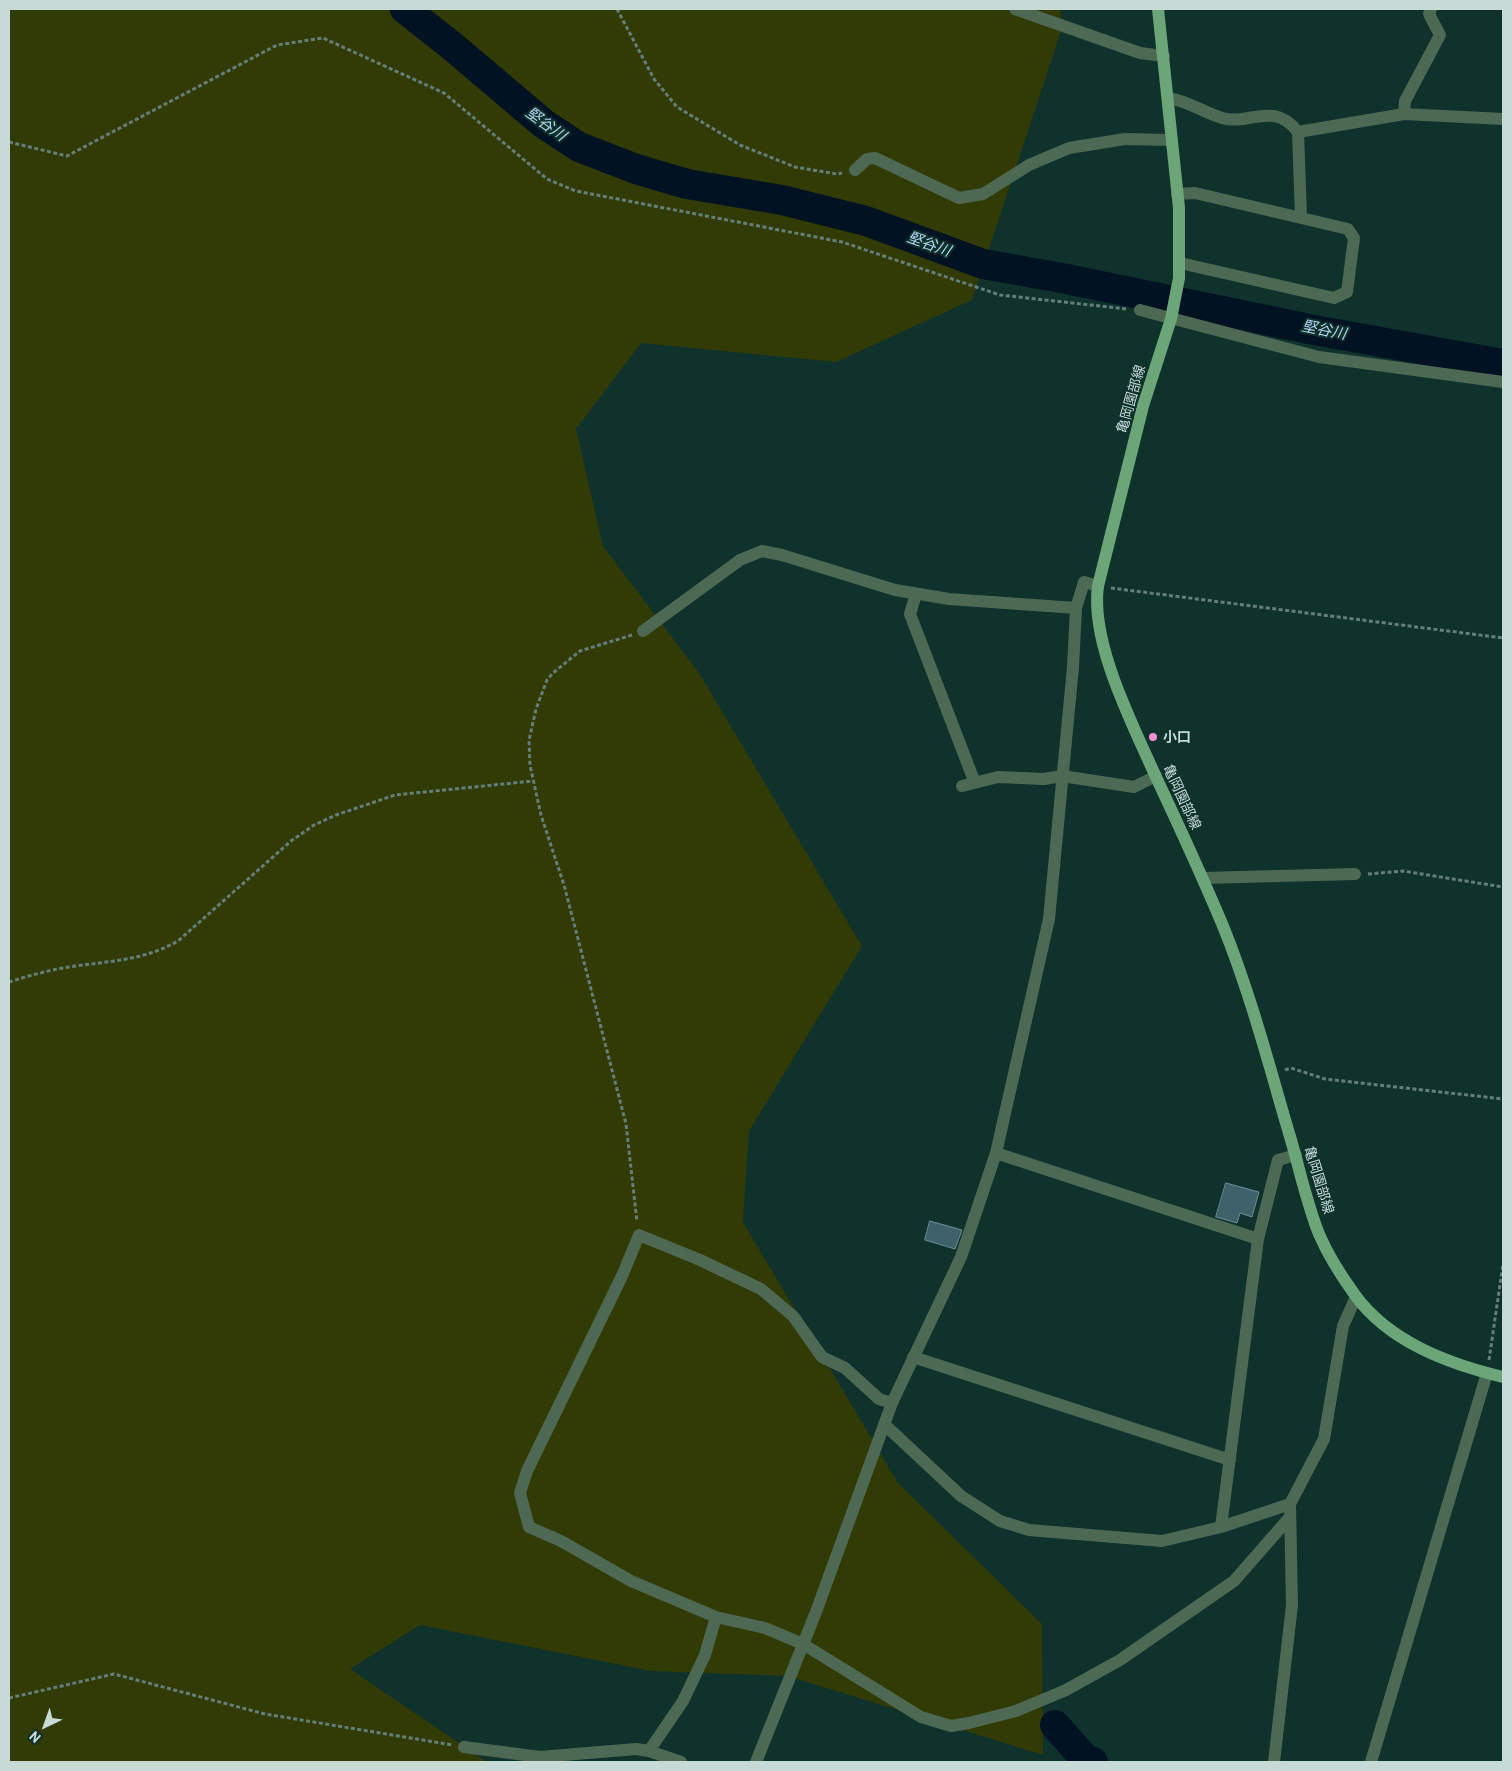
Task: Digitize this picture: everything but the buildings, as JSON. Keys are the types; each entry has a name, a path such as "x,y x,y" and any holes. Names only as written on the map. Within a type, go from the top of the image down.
{"main road":[{"name":"亀岡園部線","path":"1158,9 1177,194 1180,262 1171,319 1143,406 1106,546 1098,586 1096,599 1099,624 1110,669 1224,929 1272,1074 1320,1235 1356,1297 1400,1338 1442,1358 1487,1373 1503,1376"}],"street":[{"path":"1015,9 1140,53 1164,56"},
{"path":"1404,114 1405,102 1440,35 1429,14 1431,9"},
{"path":"1168,98 1184,100 1224,118 1277,116 1290,122 1298,132 1301,218"},
{"path":"1298,132 1404,114 1503,119"},
{"path":"855,170 867,159 876,158 959,198 983,194 1029,165 1069,148 1125,140 1172,140"},
{"path":"1177,194 1195,193 1348,229 1354,238 1347,292 1334,298 1180,262"},
{"path":"1140,310 1319,357 1503,382"},
{"path":"643,631 740,560 762,552 782,555 895,590 916,594 949,599 1076,608"},
{"path":"756,1762 804,1644 892,1403 961,1257 996,1154 1049,919 1073,668 1076,608 1084,582 1098,586"},
{"path":"916,594 910,614 975,783"},
{"path":"962,786 998,777 1044,779 1062,776 1134,786 1156,776"},
{"path":"1203,878 1355,874"},
{"path":"996,1154 1258,1239"},
{"path":"1221,1527 1258,1239 1278,1160 1296,1155"},
{"path":"892,1403 879,1399 845,1368 822,1357 793,1316 761,1289 700,1260 639,1235 622,1276 527,1471 520,1493 529,1527 561,1541 631,1582 716,1617 765,1628 804,1644 921,1717 951,1726 969,1724 1016,1711 1066,1690 1120,1660 1234,1581 1290,1517"},
{"path":"1274,1762 1292,1605 1290,1504 1324,1438 1343,1326 1356,1297"},
{"path":"913,1358 1230,1460"},
{"path":"1371,1762 1487,1373"},
{"path":"884,1424 961,1496 1000,1521 1029,1530 1162,1541 1221,1527 1290,1504"},
{"path":"650,1751 683,1701 705,1655 716,1617"},
{"path":"464,1747 540,1757 636,1749 650,1751 681,1762"}],"path":[{"path":"617,9 654,79 677,107 740,145 795,167 837,174 855,170"},
{"path":"9,142 67,156 278,45 323,38 444,93 547,179 576,191 842,242 1000,295 1140,310"},
{"path":"1098,586 1503,638"},
{"path":"639,1235 626,1124 595,1000 533,781 529,740 536,709 547,680 560,665 580,651 643,631"},
{"path":"9,982 69,967 128,960 166,948 178,941 291,841 314,825 336,815 394,795 533,781"},
{"path":"1355,874 1403,871 1503,887"},
{"path":"1272,1074 1291,1068 1325,1079 1503,1099"},
{"path":"1487,1373 1503,1264"},
{"path":"9,1698 114,1674 265,1714 464,1747"}],"green space":[{"path":"9,9 1060,9 1063,25 972,300 836,362 641,343 576,429 603,546 699,673 862,946 749,1131 743,1222 898,1483 1042,1624 1043,1755 788,1676 651,1671 420,1625 350,1669 487,1762 9,1762"}],"waterway":[{"name":"堅谷川","path":"405,9 544,124 579,147 636,169 687,184 782,200 866,221 983,264 1062,278 1314,330 1503,364"},
{"path":"1055,1725 1086,1760 1093,1762"}],"place":[{"name":"小口","path":"1153,737"}]}
